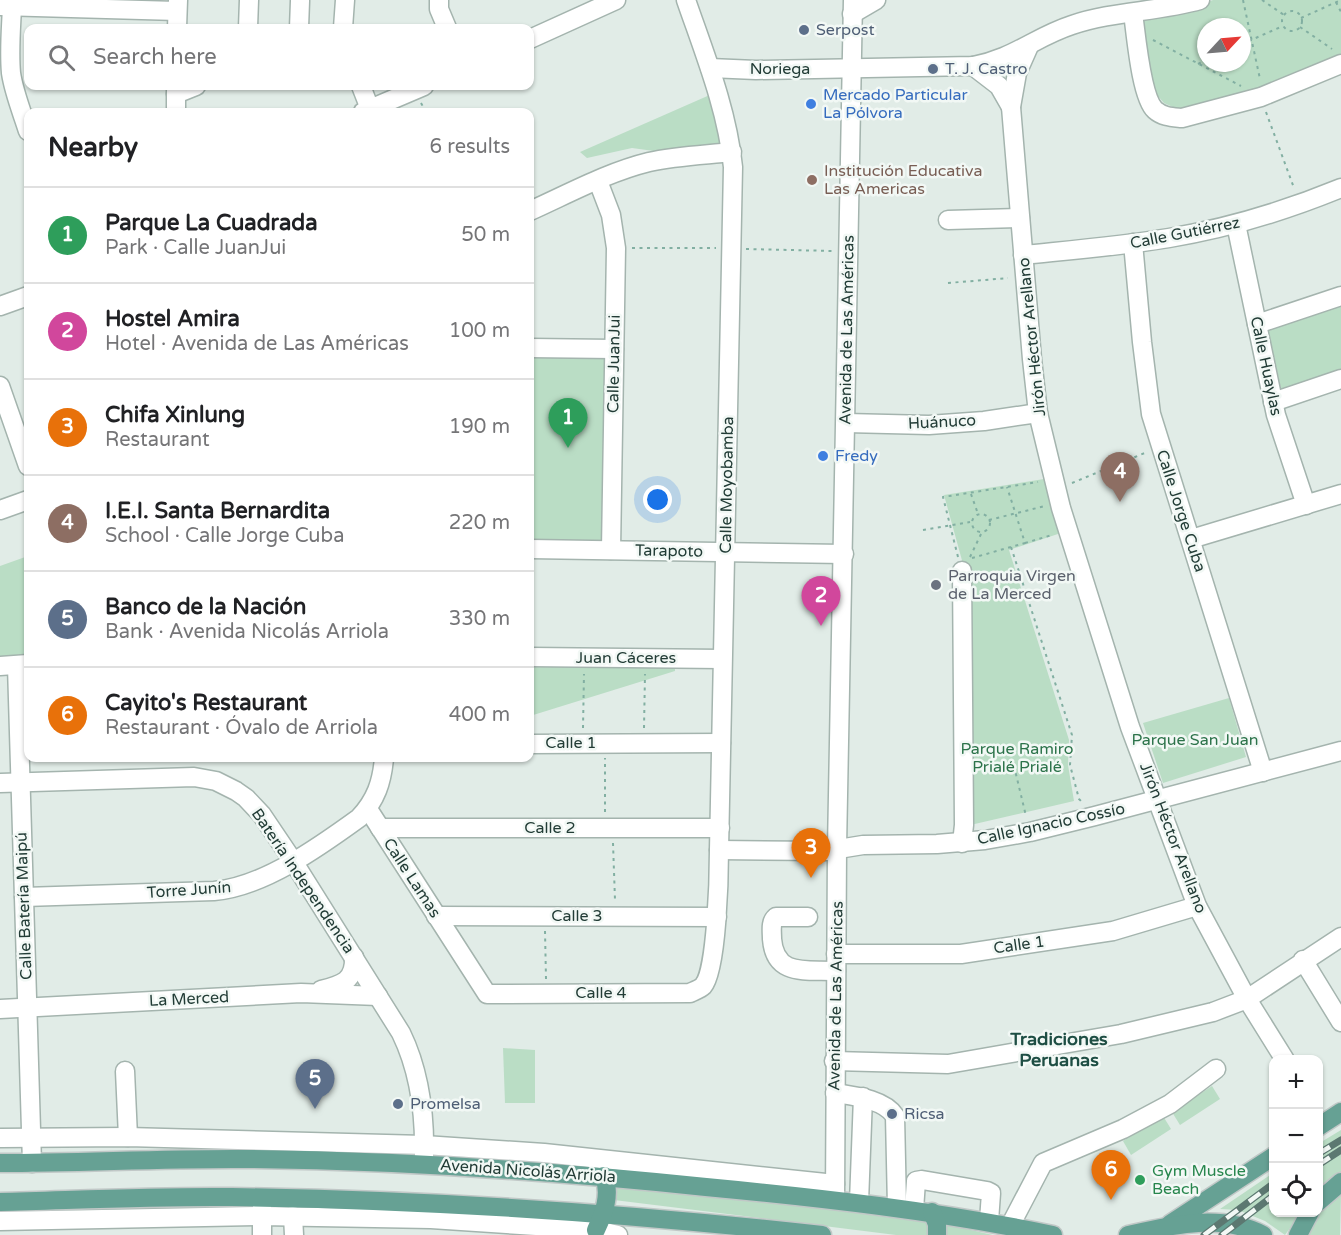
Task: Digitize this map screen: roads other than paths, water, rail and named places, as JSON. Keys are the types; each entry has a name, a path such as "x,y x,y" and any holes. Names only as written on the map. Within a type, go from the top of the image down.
{"main road":[{"path":"1323,1119 1341,1112"},
{"name":"Avenida Nicolás Arriola","path":"0,1163 240,1159 423,1164 604,1176 835,1192 859,1202 989,1221 1053,1235"},
{"path":"1166,1226 1269,1159"},
{"path":"604,1176 608,1191 607,1229"},
{"path":"1323,1198 1341,1182"},
{"path":"0,1202 167,1197 262,1207 431,1219 607,1229 822,1235"},
{"path":"914,1210 937,1224 937,1235"},
{"path":"1298,1235 1307,1217"},
{"path":"1128,1235 1166,1226 1225,1223 1248,1227 1263,1235"}],"street":[{"path":"248,24 249,0"},
{"path":"344,24 345,0 359,0"},
{"path":"439,0 439,9 445,24"},
{"path":"534,37 616,0"},
{"name":"Calle Moyobamba","path":"686,0 726,121 732,152 734,181 720,828 717,916 708,977"},
{"path":"852,7 876,0"},
{"name":"Noriega","path":"710,68 756,70 973,66 992,63 1072,25 1169,8 1200,0"},
{"path":"299,24 300,1"},
{"path":"24,119 12,74 6,6 177,13"},
{"name":"Avenida de Las Américas","path":"835,1192 837,848 852,7"},
{"path":"1132,13 1146,97 1154,109 1161,114 1182,118 1262,96 1337,57"},
{"name":"Jirón Héctor Arellano","path":"1029,46 1017,73 1011,106 1038,413 1053,491 1130,727 1197,906 1247,999 1283,1055"},
{"path":"973,66 999,86 1011,106"},
{"path":"176,98 189,90"},
{"path":"363,90 366,108"},
{"path":"373,108 415,90"},
{"path":"534,209 598,181 647,163 732,152"},
{"name":"Calle JuanJui","path":"598,181 611,215 616,248 611,550"},
{"name":"Calle Gutiérrez","path":"1023,255 1133,243 1236,224 1300,205 1341,188"},
{"path":"948,220 1020,218"},
{"name":"Calle Huaylas","path":"1236,224 1273,402 1306,505"},
{"name":"Calle Jorge Cuba","path":"1133,243 1151,414 1263,772"},
{"path":"1257,324 1341,296"},
{"path":"0,306 24,297"},
{"path":"534,348 614,349"},
{"path":"1273,402 1341,379"},
{"path":"0,386 24,455"},
{"name":"Huánuco","path":"846,423 938,424 984,421 1038,413"},
{"path":"1191,539 1341,494"},
{"path":"0,510 24,501"},
{"name":"Tarapoto","path":"534,549 843,554"},
{"path":"962,571 964,825 962,843"},
{"name":"Juan Cáceres","path":"534,657 722,659"},
{"name":"Calle Batería Maipú","path":"15,666 21,782 32,1163"},
{"name":"Calle 1","path":"534,744 721,743"},
{"name":"Calle Ignacio Cossío","path":"719,850 826,851 863,845 962,843 1029,832 1095,816 1341,751"},
{"path":"368,809 381,781 383,762"},
{"name":"Batería Independencia","path":"0,783 194,777 216,781 236,791 254,806 293,861 398,1026 414,1062 422,1099 423,1164"},
{"name":"Calle Lamas","path":"368,809 487,994"},
{"name":"Torre Junín","path":"24,897 225,890 250,883 293,861 345,828 368,809"},
{"name":"Calle 2","path":"380,828 720,828"},
{"name":"Calle 1","path":"808,917 773,919 771,922 772,944 783,966 790,970 836,963 961,954 1113,931 1197,906"},
{"name":"Calle 3","path":"436,916 717,916"},
{"path":"834,1061 948,1064 1121,1034 1213,1012 1247,999 1341,936"},
{"path":"301,993 344,982 354,970 354,957"},
{"path":"1303,960 1341,1022"},
{"name":"Calle 4","path":"487,994 690,993 702,987 708,977"},
{"name":"La Merced","path":"0,1009 301,993 378,996"},
{"path":"1010,1226 1043,1163 1123,1129 1170,1104 1216,1069"},
{"path":"125,1071 128,1137"},
{"path":"835,1093 864,1097 892,1111 895,1116 914,1210"},
{"path":"859,1202 864,1097"},
{"name":"Avenida Nicolás Arriola","path":"0,1138 128,1137 424,1145 544,1153 835,1192"},
{"path":"835,1155 861,1150"},
{"path":"914,1210 916,1181 922,1180 991,1193 989,1221"},
{"path":"0,1221 262,1207 292,1216 382,1227 431,1219 461,1228 607,1229"},
{"path":"262,1207 262,1235"},
{"path":"292,1216 294,1235"}],"railway":[{"path":"1323,1151 1341,1140"},
{"path":"1321,1163 1341,1150"},
{"path":"1204,1235 1269,1187"},
{"path":"1222,1235 1269,1199"}],"place":[{"name":"Serpost","path":"804,30"},
{"name":"T. J. Castro","path":"933,69"},
{"name":"Mercado Particular La Pólvora","path":"811,104"},
{"name":"Institución Educativa Las Americas","path":"812,180"},
{"name":"Parque La Cuadrada","path":"568,448"},
{"name":"Fredy","path":"823,456"},
{"name":"I.E.I. Santa Bernardita","path":"1120,502"},
{"name":"Parroquia Virgen de La Merced","path":"936,585"},
{"name":"Hostel Amira","path":"821,626"},
{"name":"Chifa Xinlung","path":"811,878"},
{"name":"Promelsa","path":"398,1104"},
{"name":"Banco de la Nación","path":"315,1109"},
{"name":"Ricsa","path":"892,1114"},
{"name":"Gym Muscle Beach","path":"1140,1180"},
{"name":"Cayito's Restaurant","path":"1111,1200"}],"district":[{"name":"Tradiciones Peruanas","path":"1059,1049"}],"park label":[{"name":"Parque San Juan","path":"1195,740"},
{"name":"Parque Ramiro Prialé Prialé","path":"1017,758"}]}
